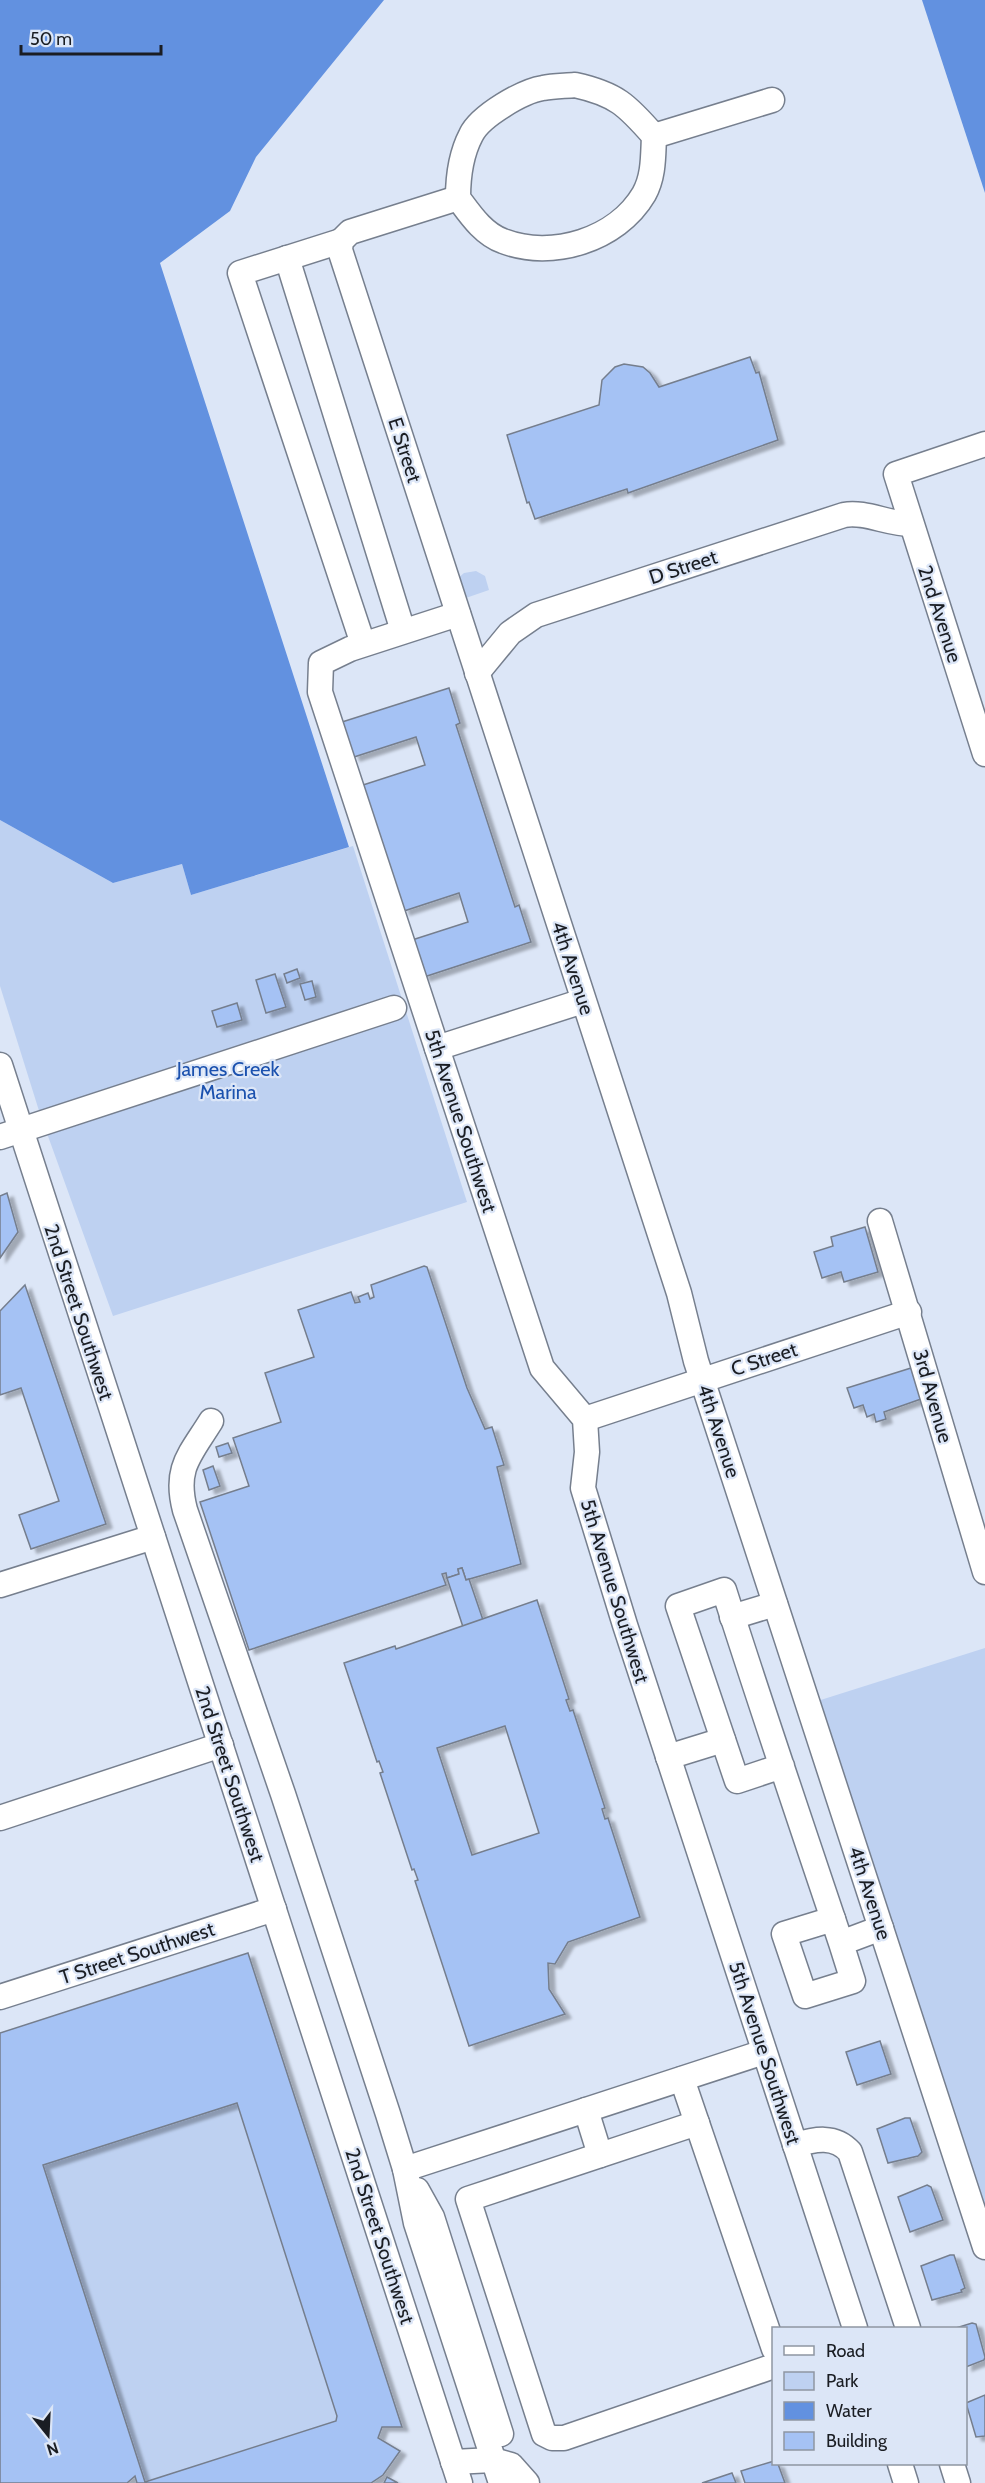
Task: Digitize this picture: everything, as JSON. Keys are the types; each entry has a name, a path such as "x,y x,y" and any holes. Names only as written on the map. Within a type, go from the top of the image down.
{"street":[{"path":"575,85 603,92 631,109 654,136 653,167 644,193 628,215 579,244 528,248 502,241 476,221 458,198 461,161 471,132 494,111 542,88 575,85"},
{"path":"654,136 772,100"},
{"path":"458,198 350,231 341,241 240,273 363,645 458,614"},
{"name":"E Street","path":"341,241 339,250 458,614"},
{"path":"287,258 403,631"},
{"name":"2nd Avenue","path":"985,444 896,474 985,754"},
{"name":"D Street","path":"477,673 510,633 536,615 844,515 859,514 887,522 911,524"},
{"name":"4th Avenue","path":"458,614 678,1293 702,1380 985,2247"},
{"name":"5th Avenue Southwest","path":"363,645 321,663 320,692 542,1368 585,1419 587,1452 583,1488 668,1757 855,2327"},
{"path":"437,1048 583,1001"},
{"path":"11,1134 394,1008"},
{"name":"2nd Street Southwest","path":"0,1065 11,1134 153,1537 456,2472"},
{"name":"3rd Avenue","path":"880,1221 985,1572"},
{"name":"C Street","path":"585,1419 909,1312"},
{"path":"211,1421 186,1462 181,1476 181,1492 405,2169 432,2217 505,2473"},
{"path":"0,1585 153,1537"},
{"path":"782,1766 737,1781 678,1606 724,1590 841,1943 853,1981 805,1996 784,1934 833,1919"},
{"path":"732,1617 775,1604"},
{"path":"668,1757 723,1740"},
{"path":"0,1818 221,1745"},
{"name":"T Street Southwest","path":"0,1997 274,1909"},
{"path":"841,1943 881,1928"},
{"path":"405,2169 764,2052"},
{"path":"682,2079 772,2343"},
{"path":"586,2110 600,2155"},
{"path":"697,2123 468,2199 544,2434 552,2438 564,2438 772,2367"},
{"path":"795,2145 813,2139 834,2140 850,2151 908,2327"},
{"path":"901,2465 906,2483"},
{"path":"953,2465 958,2483"},
{"path":"456,2472 505,2473 527,2483"}],"green space":[{"path":"476,571 485,576 489,590 460,600 457,579 464,573"},
{"name":"James Creek Marina","path":"0,820 113,883 182,864 191,895 353,846 467,1202 113,1316 40,1114 0,986"},
{"path":"985,1648 985,2247 808,1704"},
{"path":"248,1953 402,2427 381,2427 378,2438 400,2451 383,2475 371,2483 137,2483 0,2034"}],"water":[{"path":"0,0 384,0 256,157 230,211 160,263 349,847 191,895 182,864 113,883 0,820"},
{"path":"922,0 985,0 985,193"}],"building":[{"path":"750,357 756,373 759,372 778,440 628,493 627,489 535,519 529,502 527,503 507,435 599,405 602,380 615,367 624,364 643,367 659,387"},
{"path":"449,688 460,723 456,725 515,907 519,905 531,942 424,977 412,940 468,922 459,893 404,911 363,785 425,765 416,737 354,757 342,722"},
{"path":"297,969 300,978 287,983 284,974"},
{"path":"275,974 286,1007 266,1013 256,980"},
{"path":"312,981 316,997 305,1000 300,984"},
{"path":"237,1003 242,1020 217,1027 212,1011"},
{"path":"7,1193 18,1232 0,1258 0,1196"},
{"path":"865,1227 878,1272 844,1282 841,1272 822,1278 814,1252 833,1246 831,1237"},
{"path":"424,1266 427,1267 467,1388 485,1429 492,1427 504,1465 497,1467 521,1564 466,1580 462,1568 458,1569 459,1574 447,1578 446,1573 442,1574 446,1585 249,1650 200,1502 249,1486 233,1438 281,1422 265,1373 314,1357 298,1310 351,1292 355,1303 360,1302 358,1297 368,1293 370,1299 374,1297 371,1285"},
{"path":"25,1285 106,1524 31,1549 19,1515 59,1501 21,1388 0,1395 0,1311"},
{"path":"911,1368 921,1399 884,1412 886,1419 876,1422 874,1414 867,1417 863,1405 854,1408 847,1388"},
{"path":"228,1443 232,1453 219,1457 216,1447"},
{"path":"213,1466 220,1486 209,1490 203,1470"},
{"path":"462,1568 466,1580 469,1579 483,1620 463,1627 447,1578 459,1574 458,1569"},
{"path":"537,1600 569,1699 566,1700 570,1711 573,1710 605,1808 602,1809 605,1819 608,1818 640,1917 568,1942 555,1964 548,1963 549,1989 565,2014 469,2046 415,1881 418,1880 414,1869 412,1870 380,1773 383,1772 379,1761 377,1762 344,1663 395,1646 396,1649","holes":["505,1726 539,1833 472,1855 437,1748"]},
{"path":"248,1953 402,2427 382,2427 378,2438 400,2451 383,2475 371,2483 137,2483 135,2476 127,2483 0,2483 0,2033","holes":["237,2103 337,2416 336,2421 145,2482 43,2165"]},
{"path":"880,2041 891,2074 857,2085 846,2052"},
{"path":"910,2118 922,2152 918,2156 888,2163 877,2129"},
{"path":"927,2185 931,2187 943,2220 910,2232 898,2197"},
{"path":"954,2255 965,2288 961,2290 962,2292 932,2300 921,2266"},
{"path":"976,2324 984,2360 967,2367 967,2327 959,2327"},
{"path":"985,2395 985,2436 976,2437 967,2403"},
{"path":"772,2462 772,2465 778,2465 785,2483 745,2483 741,2471"},
{"path":"732,2473 736,2483 702,2483"},
{"path":"387,2477 398,2483 384,2483"}]}
